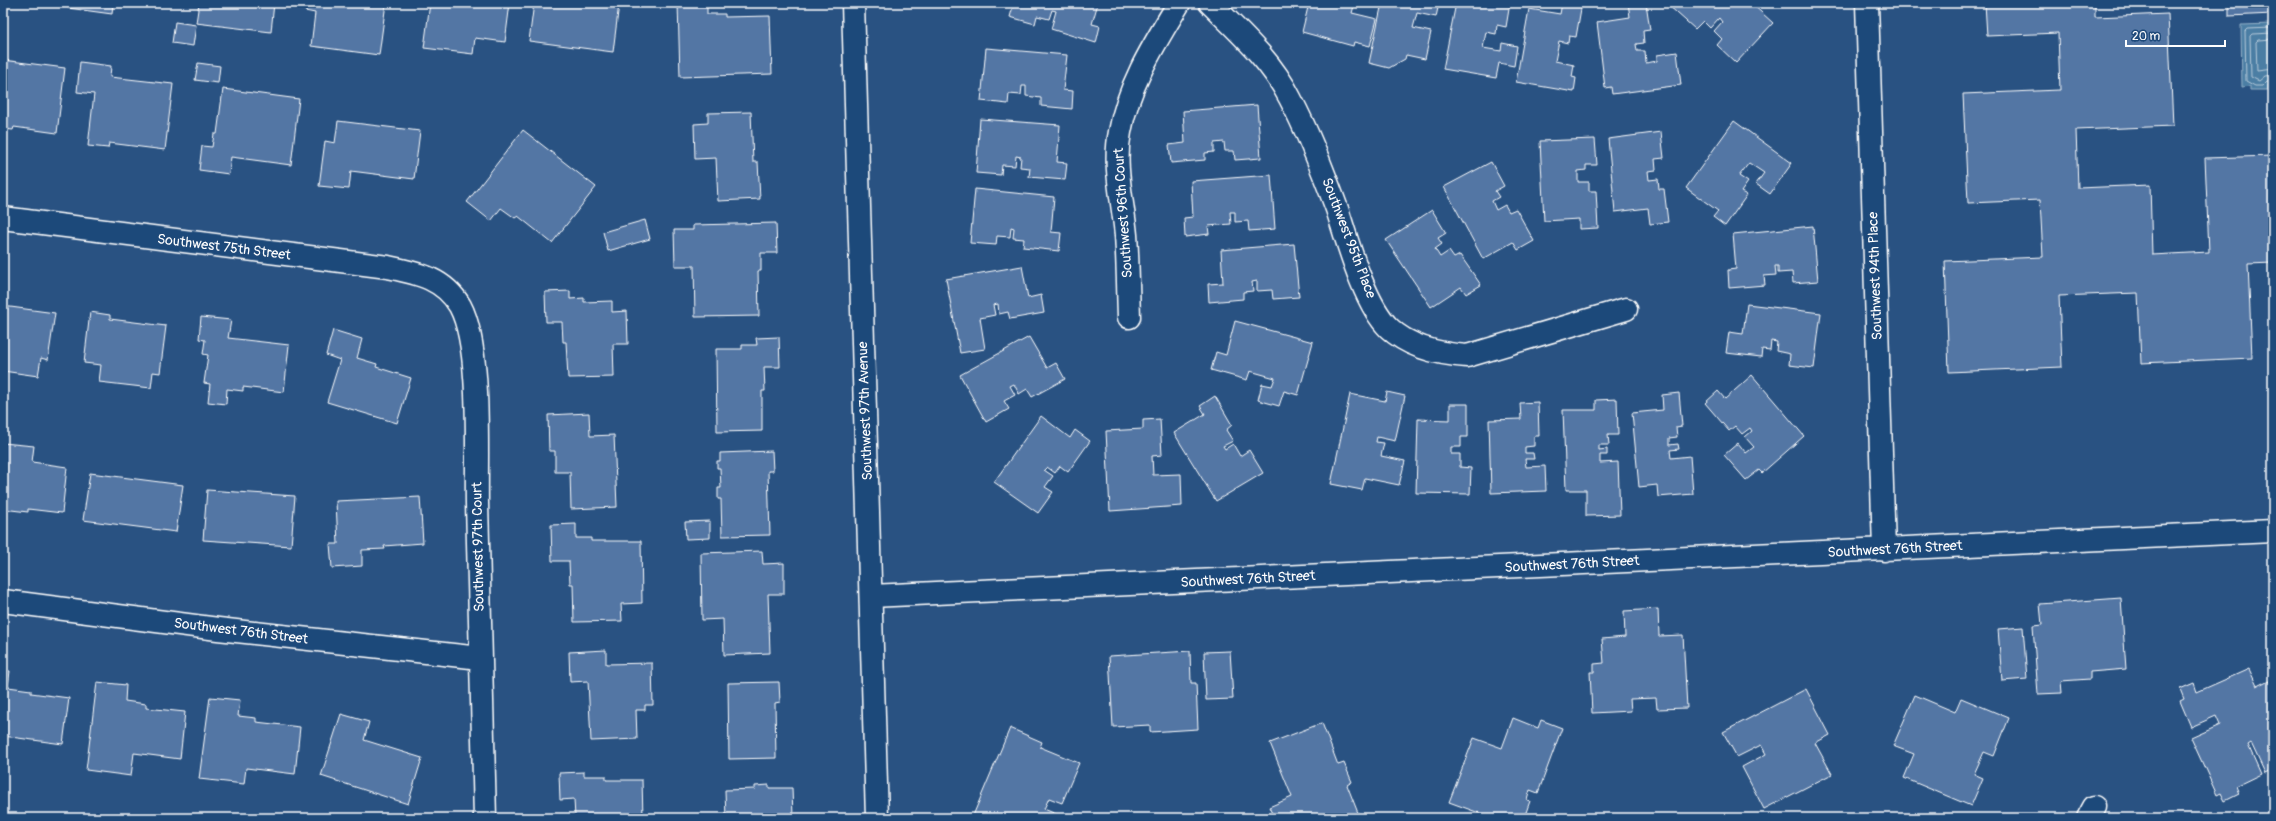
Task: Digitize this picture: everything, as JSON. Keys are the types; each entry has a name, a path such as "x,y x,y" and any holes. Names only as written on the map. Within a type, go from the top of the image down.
{"street":[{"name":"Southwest 97th Avenue","path":"853,3 877,818"},
{"name":"Southwest 96th Court","path":"1129,318 1126,235 1118,161 1119,134 1126,107 1142,68 1179,3"},
{"name":"Southwest 95th Place","path":"1210,3 1257,50 1289,96 1323,171 1358,270 1371,299 1388,327 1399,336 1423,348 1440,353 1467,356 1626,309"},
{"name":"Southwest 94th Place","path":"1867,3 1884,550"},
{"name":"Southwest 75th Street","path":"3,218 388,267 427,276 443,285"},
{"name":"Southwest 97th Court","path":"443,285 460,306 467,326 474,374 485,818"},
{"name":"Southwest 76th Street","path":"870,596 2273,531"},
{"name":"Southwest 76th Street","path":"3,601 218,629 480,658"}],"water":[{"path":"2272,24 2273,84 2268,85 2268,90 2250,90 2250,86 2242,87 2241,25"}],"building":[{"path":"68,3 113,3 112,14 68,8"},
{"path":"199,3 274,3 271,32 196,23"},
{"path":"306,3 386,3 379,55 311,46 315,13 305,11"},
{"path":"430,3 510,3 505,42 475,38 473,54 424,48"},
{"path":"534,3 619,4 613,52 529,41"},
{"path":"678,3 707,3 707,14 725,14 725,17 770,16 772,74 680,77"},
{"path":"1014,3 1098,3 1092,24 1100,26 1096,43 1051,29 1056,11 1052,10 1049,19 1037,16 1035,24 1010,17"},
{"path":"1309,3 1345,3 1354,6 1352,13 1377,19 1370,46 1354,42 1353,46 1302,32"},
{"path":"1382,3 1439,3 1436,17 1417,13 1413,28 1431,32 1425,59 1406,55 1405,59 1389,68 1369,63"},
{"path":"1456,3 1510,3 1506,27 1497,25 1496,34 1486,32 1483,48 1501,51 1502,43 1517,46 1514,66 1499,63 1496,78 1443,69"},
{"path":"1562,3 1582,3 1576,37 1569,36 1568,43 1559,41 1555,61 1574,65 1572,77 1576,78 1574,92 1516,82 1529,9 1560,14"},
{"path":"1628,3 1646,3 1650,30 1643,31 1644,43 1636,44 1637,51 1645,51 1646,63 1657,61 1657,55 1677,52 1681,85 1612,94 1611,87 1605,88 1597,22 1630,17"},
{"path":"1670,3 1751,3 1773,23 1736,63 1717,45 1722,39 1714,31 1722,22 1719,18 1710,28 1703,21 1695,29 1668,5"},
{"path":"1985,3 2095,3 2095,17 2168,14 2173,126 2076,130 2078,188 2150,185 2152,255 2209,252 2205,158 2273,156 2273,263 2248,264 2252,358 2141,363 2138,293 2059,296 2062,367 1949,372 1945,261 2043,257 2040,200 1968,203 1963,94 2060,90 2058,33 1987,36"},
{"path":"2229,3 2273,3 2273,14 2229,16"},
{"path":"175,22 196,25 193,46 172,43"},
{"path":"986,48 1067,55 1063,90 1073,91 1072,109 1041,106 1041,98 1026,96 1026,86 1022,86 1021,95 1009,94 1008,104 981,101"},
{"path":"3,60 65,68 57,133 14,127 13,130 3,129"},
{"path":"80,62 111,66 110,77 173,84 165,150 109,143 108,148 88,146 94,94 77,92"},
{"path":"198,63 220,66 218,83 195,80"},
{"path":"223,89 299,99 291,165 231,157 229,174 199,170 202,146 212,147 214,134 217,134"},
{"path":"1257,105 1261,158 1235,160 1234,151 1225,151 1224,142 1214,143 1214,152 1205,153 1205,160 1171,163 1169,145 1185,143 1183,111"},
{"path":"751,112 753,162 758,162 760,199 718,201 716,158 695,159 694,124 708,123 708,113"},
{"path":"980,119 1060,125 1057,162 1067,163 1065,180 1029,177 1030,168 1020,167 1021,157 1016,156 1015,166 1002,165 1001,175 976,173"},
{"path":"338,121 420,131 414,179 351,171 349,189 319,186 325,141 335,143"},
{"path":"1734,121 1792,163 1770,194 1756,184 1764,173 1749,163 1739,176 1748,182 1741,192 1747,195 1725,226 1713,217 1718,211 1686,188"},
{"path":"523,130 596,187 552,243 518,216 515,218 501,208 491,221 467,202"},
{"path":"1661,132 1664,158 1655,159 1656,170 1648,171 1649,180 1658,179 1659,189 1664,189 1668,222 1650,224 1648,208 1615,212 1608,139"},
{"path":"1595,139 1597,165 1586,165 1586,170 1578,171 1578,182 1589,182 1589,191 1596,191 1598,228 1579,229 1579,219 1544,221 1540,141"},
{"path":"1491,162 1504,186 1495,191 1499,197 1492,201 1496,210 1505,205 1509,212 1516,209 1534,241 1518,250 1513,242 1483,259 1444,187"},
{"path":"1271,175 1275,229 1249,231 1248,221 1235,222 1235,212 1230,212 1231,224 1208,226 1209,234 1185,237 1184,218 1193,217 1191,181"},
{"path":"975,189 1054,197 1051,232 1061,233 1059,251 1023,247 1024,239 1013,238 1014,228 1011,227 1010,237 997,236 996,245 970,243"},
{"path":"1432,210 1446,233 1438,238 1442,244 1435,249 1440,257 1449,251 1454,258 1460,255 1481,285 1466,294 1461,287 1431,307 1386,240"},
{"path":"645,220 650,239 608,251 603,232"},
{"path":"776,223 777,253 761,253 761,271 758,271 759,316 695,317 694,266 675,266 674,230 693,230 693,225"},
{"path":"1813,226 1818,281 1793,283 1792,272 1778,273 1778,266 1775,266 1776,275 1764,276 1765,285 1729,288 1728,270 1736,269 1733,234"},
{"path":"1294,244 1299,297 1273,299 1272,290 1257,291 1257,281 1252,282 1253,291 1243,292 1243,299 1209,302 1208,284 1223,283 1221,250"},
{"path":"1022,266 1028,298 1041,295 1044,313 1010,319 1008,312 999,314 998,304 993,305 995,315 980,318 985,349 960,353 946,279"},
{"path":"570,291 570,299 584,298 584,302 612,301 612,312 627,311 628,344 613,344 614,377 568,378 566,342 563,342 562,322 546,322 545,292"},
{"path":"1747,304 1821,313 1814,368 1789,365 1790,354 1776,351 1777,342 1771,341 1770,350 1762,349 1761,357 1726,353 1729,332 1743,334"},
{"path":"3,306 55,313 48,360 41,358 38,376 3,371"},
{"path":"90,312 110,315 110,319 166,326 160,373 153,372 151,388 99,382 101,365 84,363"},
{"path":"201,317 231,320 228,338 289,345 284,392 243,387 243,391 227,389 226,404 208,402 210,384 204,383 208,355 203,354 205,340 199,339"},
{"path":"1235,321 1313,342 1298,395 1284,391 1279,406 1258,400 1262,384 1272,386 1275,378 1250,371 1247,380 1211,370 1216,352 1226,355"},
{"path":"333,330 362,339 357,358 377,364 376,367 411,378 397,423 327,402 340,360 326,355"},
{"path":"779,337 780,367 764,367 765,391 762,391 762,431 717,432 716,349 742,349 742,345 757,345 756,338"},
{"path":"1029,337 1047,368 1056,363 1065,379 1032,397 1027,389 1019,394 1014,384 1010,386 1015,395 1004,401 1009,409 986,422 960,375"},
{"path":"1752,375 1804,436 1762,473 1759,470 1746,480 1724,455 1738,443 1746,453 1754,447 1745,437 1752,431 1750,428 1742,434 1735,426 1729,431 1705,403 1718,391 1725,399"},
{"path":"1387,392 1405,396 1395,441 1377,437 1376,442 1384,443 1381,456 1405,461 1399,485 1365,478 1362,490 1331,484 1350,394 1385,401"},
{"path":"1679,393 1682,426 1676,427 1677,437 1669,438 1669,445 1678,444 1679,449 1670,450 1671,458 1690,456 1693,494 1658,497 1657,485 1639,487 1632,413 1663,410 1662,395"},
{"path":"1215,396 1232,425 1226,430 1233,441 1223,446 1225,449 1233,444 1240,456 1249,450 1263,473 1216,501 1174,433 1205,414 1200,406"},
{"path":"1617,399 1618,435 1608,435 1609,445 1599,445 1599,450 1607,449 1607,455 1600,455 1600,463 1618,462 1620,515 1586,516 1586,490 1566,490 1563,410 1596,410 1596,400"},
{"path":"1538,402 1539,436 1534,436 1534,446 1525,447 1525,453 1533,453 1534,459 1525,459 1526,467 1545,466 1546,491 1491,493 1489,420 1521,419 1520,403"},
{"path":"1450,404 1468,404 1468,437 1461,437 1461,447 1451,447 1451,454 1460,454 1460,467 1471,468 1470,494 1416,493 1418,419 1450,420"},
{"path":"589,413 590,436 614,435 617,507 571,509 570,472 555,472 555,451 549,451 548,415"},
{"path":"1041,416 1070,438 1075,430 1090,441 1068,472 1060,466 1055,473 1047,467 1044,470 1053,476 1045,487 1053,492 1038,513 994,482"},
{"path":"1160,419 1162,455 1152,456 1153,475 1181,474 1182,506 1110,511 1106,431 1143,429 1143,420"},
{"path":"3,443 34,446 32,462 67,467 62,513 28,509 28,512 3,509"},
{"path":"772,451 773,471 768,471 770,535 722,536 721,499 718,499 718,488 721,488 720,468 717,468 717,461 720,461 720,453"},
{"path":"90,473 183,485 176,532 83,520"},
{"path":"207,490 295,496 291,546 203,540"},
{"path":"420,497 423,543 384,546 385,549 362,550 362,566 332,568 330,544 338,544 336,501"},
{"path":"710,521 710,538 686,539 685,522"},
{"path":"576,524 576,538 591,538 591,541 641,541 642,603 621,604 622,621 574,622 573,584 570,584 569,561 552,561 551,525"},
{"path":"762,551 763,564 784,563 784,594 768,594 770,653 724,655 723,619 702,620 701,553"},
{"path":"2121,598 2126,669 2090,672 2090,679 2061,681 2062,693 2038,694 2033,626 2042,625 2040,604"},
{"path":"1658,609 1659,636 1683,635 1687,708 1657,709 1656,698 1630,699 1631,711 1592,713 1590,672 1594,672 1594,664 1604,663 1602,639 1625,637 1624,611"},
{"path":"2023,627 2027,679 2002,681 1998,629"},
{"path":"606,650 606,664 652,663 653,705 645,705 645,710 636,710 637,739 591,741 588,681 570,682 569,652"},
{"path":"1190,651 1191,683 1196,683 1198,729 1150,732 1150,725 1113,727 1109,656"},
{"path":"1230,651 1233,699 1206,700 1204,652"},
{"path":"2249,669 2257,686 2273,678 2273,769 2265,773 2251,743 2248,745 2261,774 2236,786 2239,794 2225,801 2221,793 2217,795 2191,738 2220,725 2216,716 2191,727 2180,701 2184,699 2180,689 2194,683 2197,692"},
{"path":"3,671 10,671 8,687 31,690 31,693 69,698 63,744 3,736"},
{"path":"97,682 126,685 125,701 146,704 146,708 185,712 180,759 134,753 131,776 86,770"},
{"path":"779,682 780,702 775,703 776,758 729,759 728,683"},
{"path":"1806,689 1830,735 1815,743 1832,774 1764,809 1742,767 1766,754 1761,745 1737,757 1723,732"},
{"path":"1915,695 1955,712 1961,698 2009,718 1994,756 1984,752 1974,774 1983,778 1971,806 1904,778 1914,754 1893,746"},
{"path":"210,697 240,700 238,716 256,718 256,722 300,727 295,774 246,768 244,784 199,779"},
{"path":"341,714 369,722 364,740 422,758 408,804 321,776"},
{"path":"1513,718 1538,728 1541,720 1562,728 1538,793 1530,790 1527,800 1530,801 1524,818 1493,818 1449,802 1474,738 1502,748"},
{"path":"1322,723 1338,765 1344,763 1352,782 1347,785 1358,813 1344,818 1274,818 1269,807 1292,797 1270,743"},
{"path":"1010,728 1042,742 1040,747 1079,763 1062,803 1049,798 1044,809 1056,814 1054,818 972,818"},
{"path":"584,772 584,776 606,776 606,780 642,780 643,818 575,818 574,799 560,800 559,773"},
{"path":"769,785 769,788 792,788 793,817 726,818 725,790 755,789 755,786"}]}
